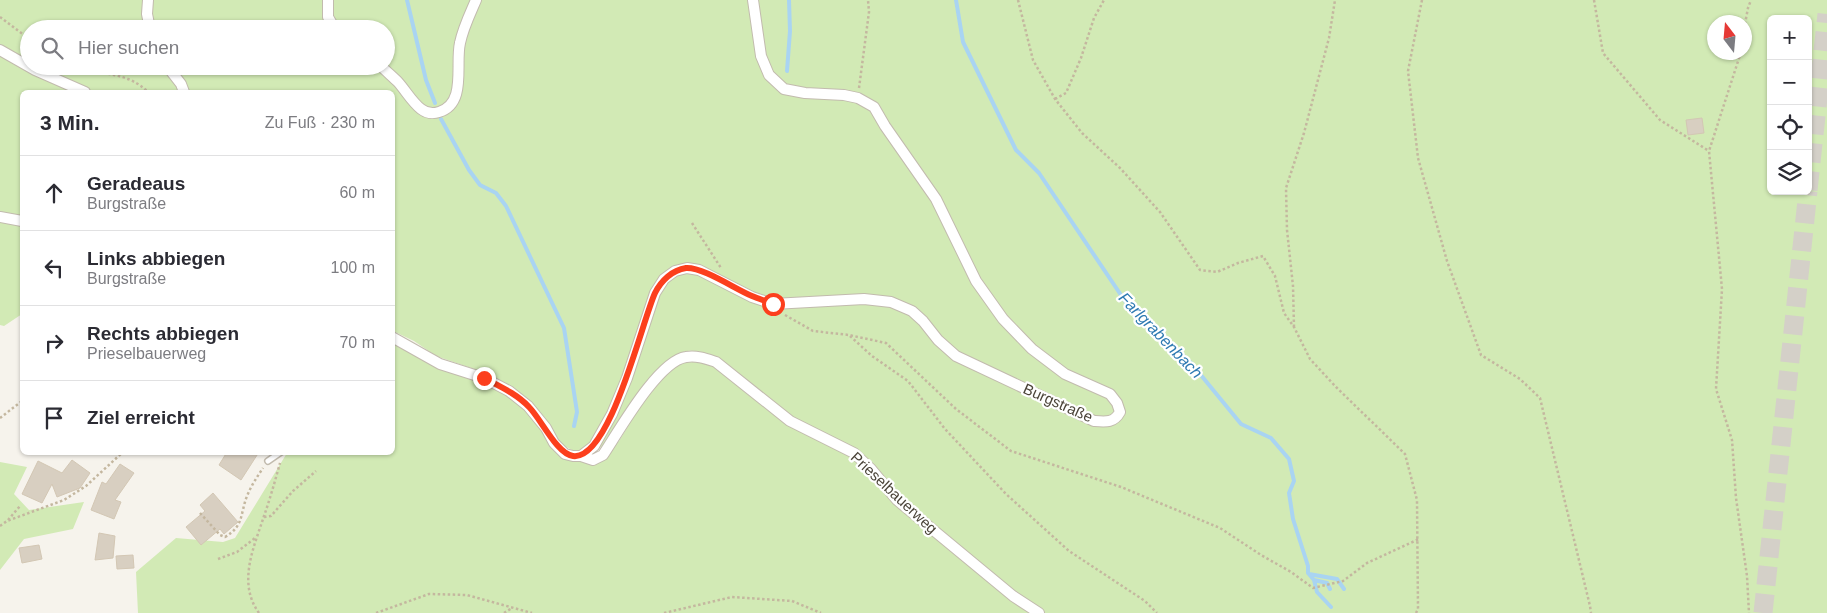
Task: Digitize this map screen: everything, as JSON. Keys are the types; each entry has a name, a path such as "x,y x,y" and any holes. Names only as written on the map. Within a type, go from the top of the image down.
{"street":[{"path":"148,0 148,20"},
{"path":"328,0 330,20"},
{"path":"391,75 422,109 429,113 435,113 450,106 454,99 458,81 459,46 464,28 476,0"},
{"name":"Burgstraße","path":"581,456 594,446 612,414 627,378 655,293 664,279 675,271 687,268 699,270 773,304 864,299 891,302 912,311 923,321 938,340 956,356 1094,421 1108,422 1116,419 1120,412 1117,403 1110,394 1065,374 1032,349 1003,319 976,281 936,199 874,107 858,98 844,95 805,93 784,89 769,75 761,56 753,0"},
{"path":"0,50 20,61"},
{"path":"46,75 80,90"},
{"path":"173,75 183,90"},
{"path":"0,217 20,221"},
{"name":"Prieselbauerweg","path":"395,339 440,364 484,378 509,391 528,406 546,428 554,443 565,454 593,460 603,455 647,389 670,363 686,357 704,357 716,362 790,420 854,453 871,469 897,500 1013,596 1039,613"}],"lane":[{"path":"268,461 277,455"}],"path":[{"path":"858,98 869,12 868,0"},
{"path":"1018,0 1032,60 1055,99 1082,133 1120,168 1160,212 1200,270 1217,272 1262,256 1276,276 1284,313 1294,327 1310,358 1336,387 1405,454 1418,500 1416,613"},
{"path":"1055,99 1066,93 1081,58 1094,18 1104,0"},
{"path":"1294,327 1286,188 1304,133 1328,38 1335,0"},
{"path":"1422,0 1408,72 1418,158 1447,261 1481,355 1520,379 1540,398 1590,606 1590,613"},
{"path":"1594,0 1603,53 1660,120 1709,151"},
{"path":"1747,15 1751,0"},
{"path":"0,17 20,32"},
{"path":"1738,60 1709,151 1722,289 1716,389 1732,440 1736,498 1747,576 1749,613"},
{"path":"118,75 140,84 146,90"},
{"path":"692,223 722,269"},
{"path":"773,304 782,313 813,331 849,335 886,343 956,409 1011,451 1121,487 1220,528 1291,572 1313,588 1343,581 1367,563 1418,539"},
{"path":"849,335 872,356 908,381 945,429 1006,494 1069,550 1145,601 1157,613"},
{"path":"0,418 20,403"},
{"path":"7,521 64,500 86,486 120,455"},
{"path":"200,513 220,535 225,537 231,533 239,525 246,498 253,482 268,461"},
{"path":"259,613 252,603 248,589 250,555 281,462"},
{"path":"264,517 271,516 293,491 316,471"},
{"path":"0,526 20,506"},
{"path":"218,559 236,552 256,537"},
{"path":"376,613 429,594 467,596 532,613"},
{"path":"664,613 732,597 792,602 821,613"},
{"path":"504,613 512,608"}],"green space":[{"path":"0,0 1827,0 1827,613 138,613 136,572 176,538 223,542 235,538 286,455 395,455 395,344 411,353 504,393 525,408 558,453 605,457 619,441 639,408 672,367 686,362 703,361 699,351 687,351 672,358 660,367 640,391 606,442 592,453 572,450 560,444 545,418 528,400 506,383 474,369 436,356 414,341 395,332 395,90 20,90 20,315 4,326 0,325"},
{"path":"0,462 27,467 14,494 29,510 84,502 73,529 24,539 0,570"}],"building":[{"path":"1702,118 1704,133 1688,135 1686,120"},
{"path":"225,455 257,455 241,480 219,465"},
{"path":"72,460 90,473 80,488 57,497 52,484 42,503 22,494 38,461 62,473"},
{"path":"120,464 134,473 115,500 121,502 114,519 91,510 102,482 106,484"},
{"path":"213,493 238,522 224,534 220,529 201,545 186,527 205,511 200,505"},
{"path":"99,533 115,536 113,558 95,560"},
{"path":"39,545 42,559 22,563 19,548"},
{"path":"133,555 134,568 117,569 116,556"}],"waterway":[{"path":"407,0 426,80 435,103"},
{"path":"787,71 790,31 789,0"},
{"name":"Farlgrabenbach","path":"956,0 963,42 1016,150 1039,173 1127,304 1191,363 1241,424 1271,438 1289,459 1294,481 1289,493 1293,519 1308,566 1308,573 1314,580 1317,592 1331,607"},
{"path":"441,119 469,170 480,185 496,193 506,206 564,328 577,412 574,426"},
{"path":"1309,574 1337,579 1344,589"},
{"path":"1314,580 1327,583 1330,589"}],"tunnel":[{"path":"1812,153 1827,14"},
{"path":"1763,613 1808,195"}],"route":[{"path":"484,378 509,391 528,406 546,428 554,443 565,454 581,456 594,446 612,414 627,378 655,293 664,279 675,271 687,268 699,270 773,304"}]}
